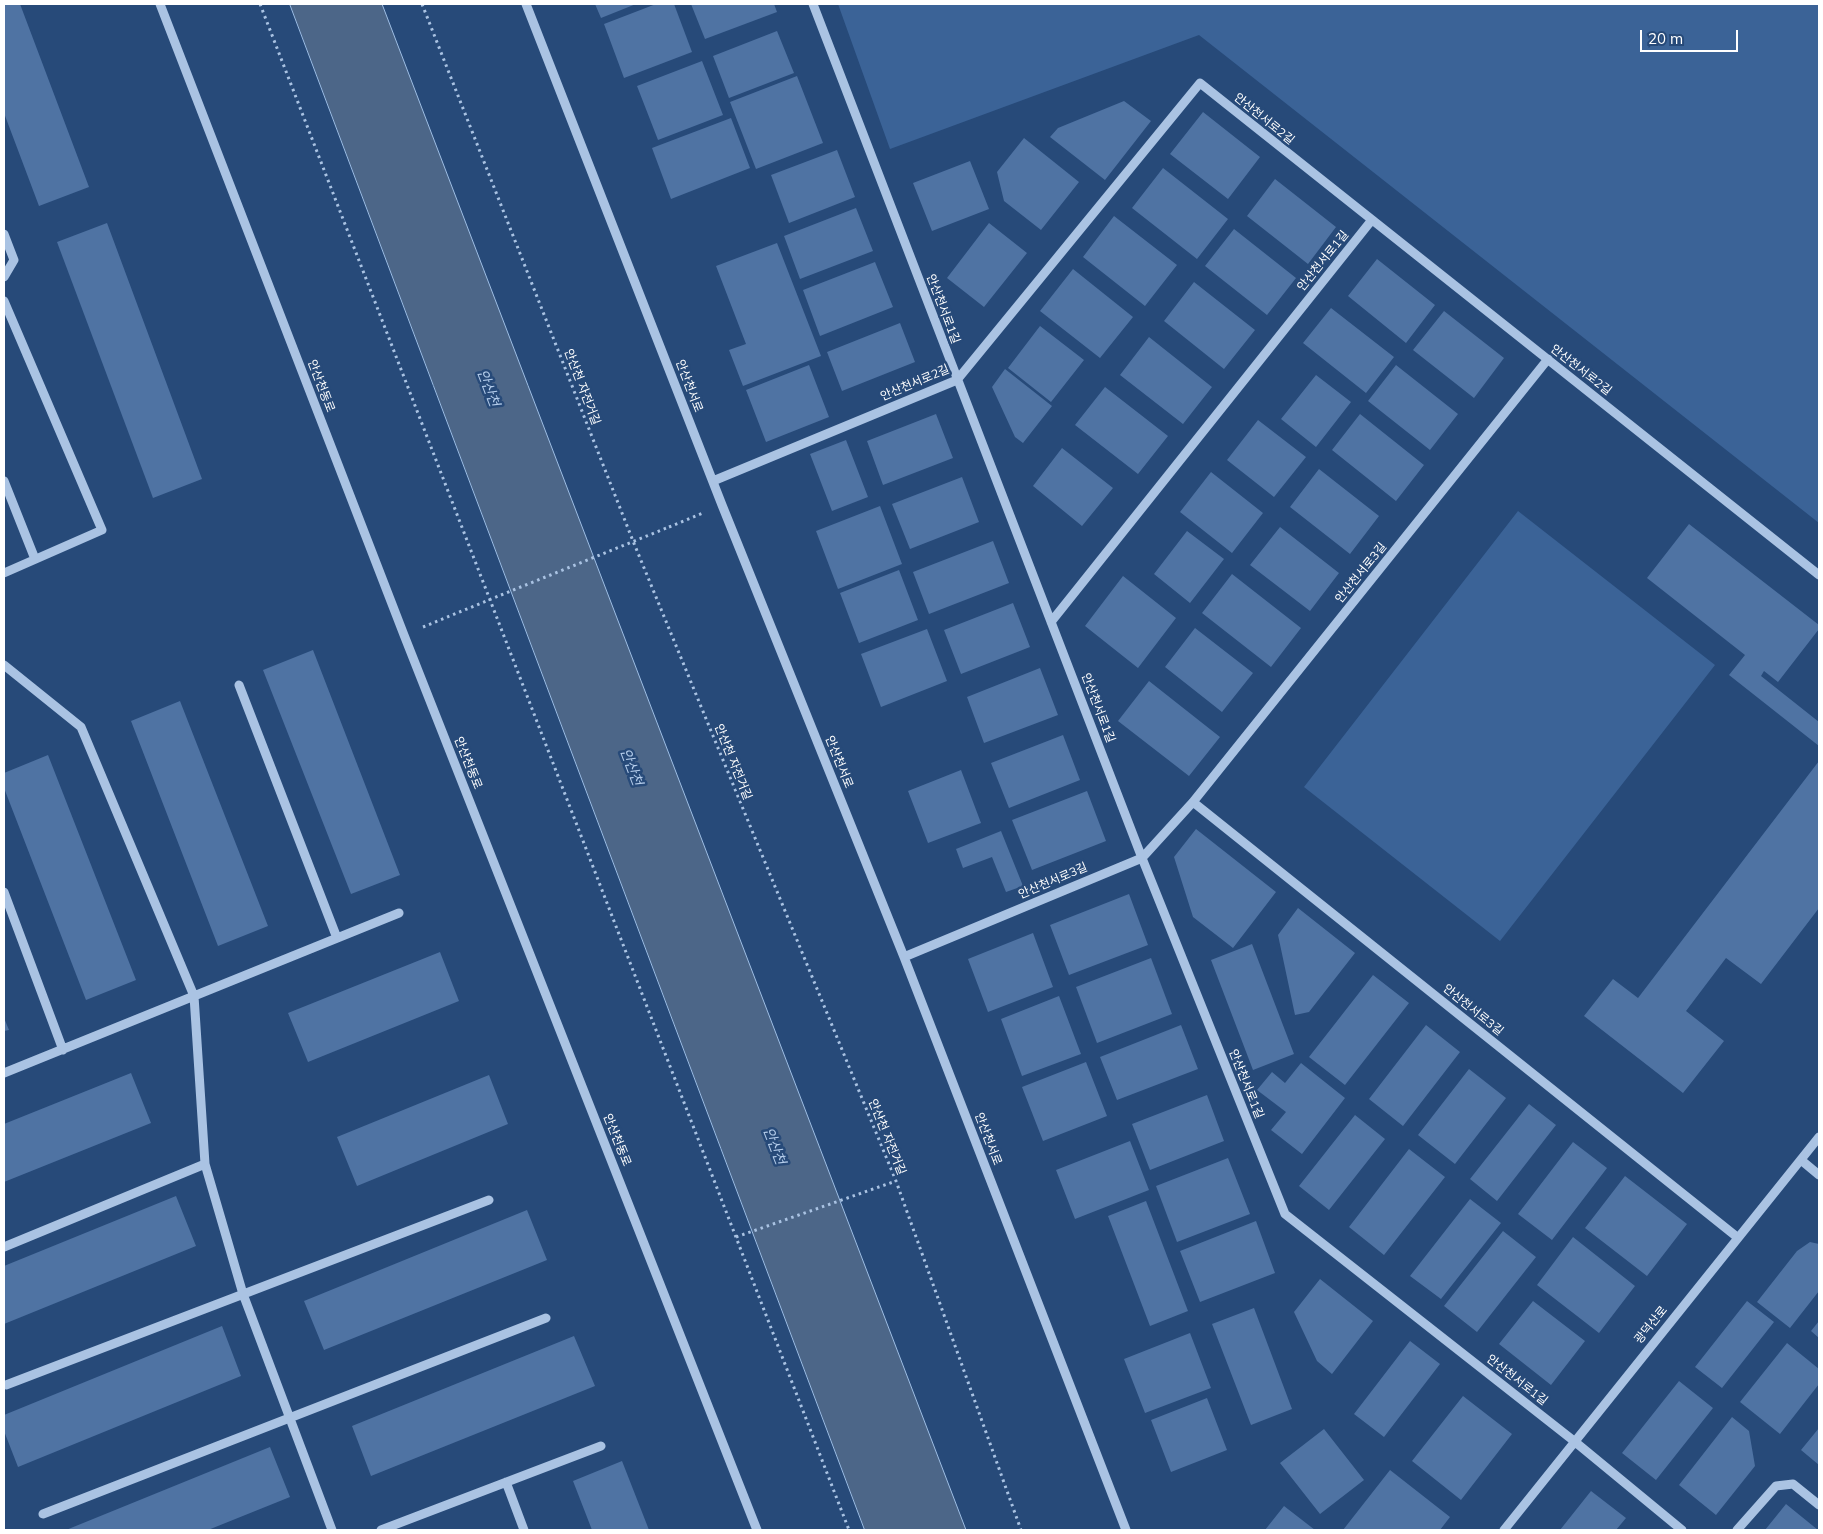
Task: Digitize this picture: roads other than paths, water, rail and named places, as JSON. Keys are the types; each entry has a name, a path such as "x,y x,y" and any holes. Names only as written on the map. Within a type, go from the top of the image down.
{"street":[{"name":"안산천동로","path":"160,4 404,635 757,1530"},
{"name":"안산천서로","path":"526,4 722,505 904,957 1126,1530"},
{"name":"안산천서로1길","path":"812,4 1142,858 1285,1214 1574,1441 1682,1530"},
{"name":"안산천서로2길","path":"713,480 957,380 1200,84 1819,575"},
{"name":"안산천서로1길","path":"1051,622 1371,221"},
{"path":"4,234 14,260 4,277"},
{"path":"4,301 102,530 4,573"},
{"name":"안산천서로3길","path":"904,957 1142,858 1193,802 1548,359"},
{"path":"4,481 35,559"},
{"path":"4,665 81,727 194,996 205,1164 243,1294 332,1530"},
{"path":"239,685 338,938"},
{"name":"안산천서로3길","path":"1193,802 1737,1237"},
{"path":"4,892 63,1050"},
{"path":"4,1074 399,913"},
{"name":"광덕산로","path":"1504,1530 1819,1137"},
{"path":"1801,1160 1819,1175"},
{"path":"4,1247 205,1164"},
{"path":"6,1385 489,1200"},
{"path":"43,1514 546,1318"},
{"path":"381,1530 601,1446"},
{"path":"506,1482 524,1530"},
{"path":"1737,1530 1776,1486 1793,1484 1819,1505"}],"water":[{"name":"안산천","path":"290,4 382,4 966,1530 865,1530"}]}
